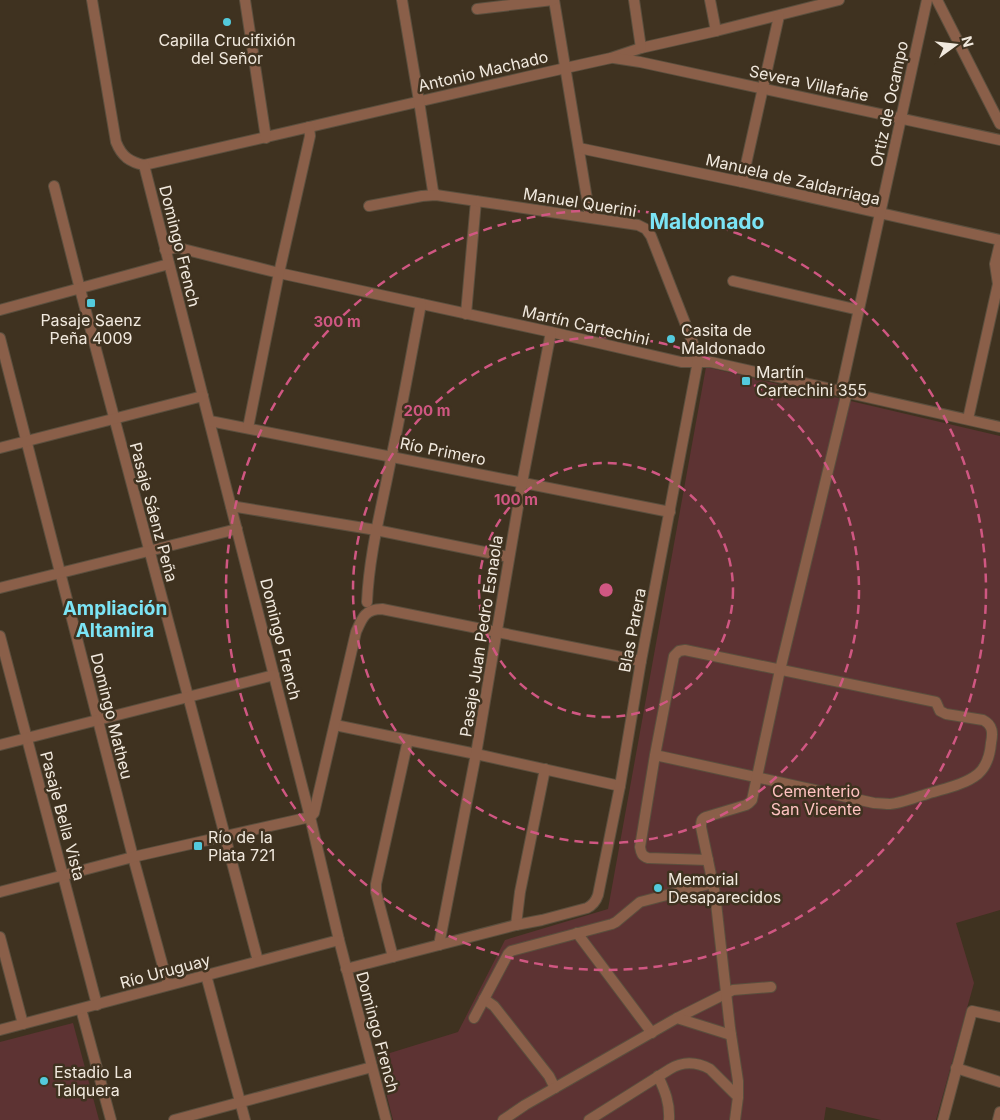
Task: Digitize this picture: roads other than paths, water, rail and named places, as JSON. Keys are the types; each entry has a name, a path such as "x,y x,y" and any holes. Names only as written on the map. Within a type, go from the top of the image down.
{"street":[{"name":"Antonio Machado","path":"92,0 116,142 122,154 132,162 144,165 611,58 641,48 839,0"},
{"path":"245,0 266,138"},
{"path":"402,0 433,190 436,195"},
{"path":"477,10 553,0 590,217"},
{"path":"634,0 641,48"},
{"path":"710,0 716,31"},
{"name":"Ortiz de Ocampo","path":"708,860 701,827 702,819 746,806 752,800 844,391 859,310 927,0"},
{"path":"937,0 1000,124"},
{"path":"742,182 779,16"},
{"name":"Severa Villafañe","path":"611,58 640,62 1000,140"},
{"path":"248,428 279,273 310,136 309,127"},
{"name":"Manuela de Zaldarriaga","path":"579,148 742,182 1000,241"},
{"name":"Domingo French","path":"144,165 310,816 338,940 386,1120"},
{"name":"Pasaje Sáenz Peña","path":"54,186 258,961"},
{"name":"Manuel Querini","path":"369,206 436,195 638,225 646,229 651,236 696,351 698,361"},
{"path":"466,314 476,201"},
{"path":"968,419 998,284 995,264 1000,241"},
{"name":"Martín Cartechini","path":"166,250 179,248 279,273 681,362 711,362 1000,427"},
{"path":"0,310 169,264"},
{"path":"733,281 859,310"},
{"path":"0,892 133,857 310,816 314,812 356,632 367,607 376,530 421,304"},
{"name":"Pasaje Juan Pedro Esnaola","path":"439,945 476,754 522,482 551,332"},
{"name":"Domingo Matheu","path":"0,338 133,857 168,985"},
{"name":"Blas Parera","path":"516,925 587,908 594,903 598,895 620,786 641,662 698,361"},
{"path":"0,448 203,396"},
{"name":"Río Primero","path":"210,421 670,512"},
{"path":"231,506 376,530 509,557"},
{"path":"0,588 237,529"},
{"path":"367,607 382,608 641,662"},
{"name":"Pasaje Bella Vista","path":"0,636 97,1005"},
{"path":"655,756 874,803 889,804 969,780 986,764 990,755 993,732 983,720 946,714 940,711 936,702 685,650 679,651 674,656 655,756 640,847 641,852 648,858 708,860 713,883 738,1080 735,1120"},
{"path":"0,745 274,675"},
{"path":"335,725 620,786"},
{"path":"393,957 376,892 376,884 408,740"},
{"path":"346,969 516,925 520,892 545,769"},
{"path":"474,1018 511,951 616,922 640,902 713,883"},
{"path":"576,933 652,1033"},
{"path":"0,937 23,1024"},
{"name":"Río Uruguay","path":"0,1030 338,940"},
{"path":"206,975 245,1120"},
{"path":"503,1120 555,1088 726,992 738,988 772,987"},
{"path":"484,999 494,1006 549,1076 555,1088"},
{"path":"81,1009 111,1120"},
{"path":"943,1120 972,1011 1000,1017"},
{"path":"677,1018 731,1035"},
{"path":"591,1119 680,1064 694,1064 706,1067 714,1072 738,1097"},
{"path":"174,1120 372,1067"},
{"path":"956,1068 1000,1082"},
{"path":"658,1076 668,1098 670,1120"},
{"path":"998,1120 1000,1112"}],"place":[{"name":"Capilla Crucifixión del Señor","path":"227,22"},
{"name":"Pasaje Saenz Peña 4009","path":"91,303"},
{"name":"Casita de Maldonado","path":"671,339"},
{"name":"Martín Cartechini 355","path":"746,381"},
{"name":"Río de la Plata 721","path":"198,846"},
{"name":"Memorial Desaparecidos","path":"658,888"},
{"name":"Estadio La Talquera","path":"44,1081"}],"district":[{"name":"Maldonado","path":"707,221"},
{"name":"Ampliación Altamira","path":"115,619"}],"park label":[{"name":"Cementerio San Vicente","path":"816,800"}]}
